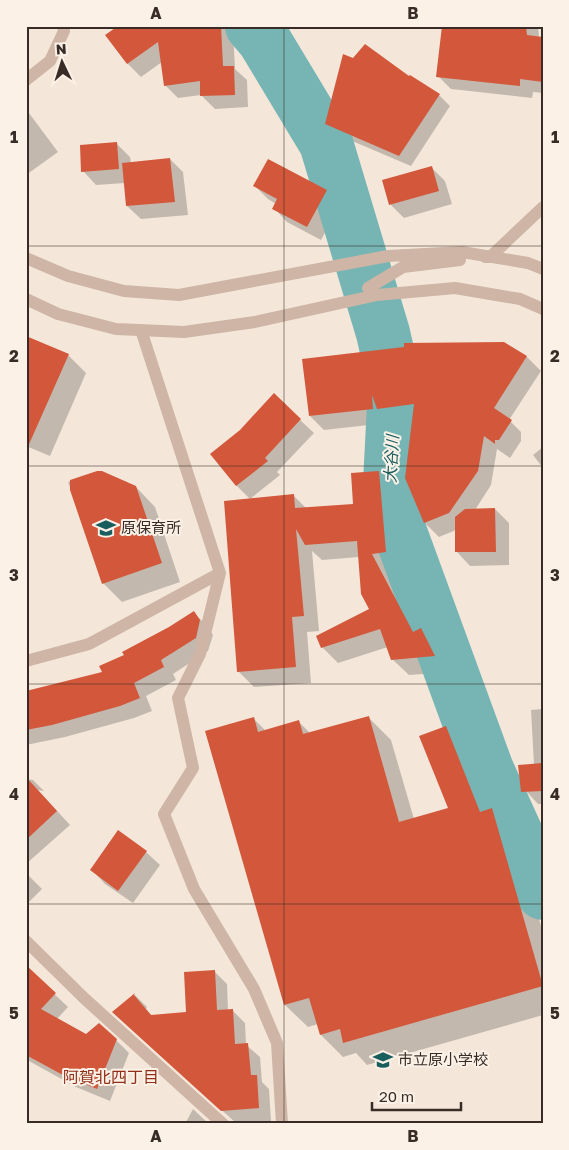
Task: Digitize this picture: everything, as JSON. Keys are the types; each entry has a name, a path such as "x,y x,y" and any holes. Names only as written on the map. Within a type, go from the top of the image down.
{"street":[{"path":"26,80 50,61 64,31 63,26"},
{"path":"368,288 403,267 490,257 543,207"},
{"path":"26,258 68,276 124,291 179,295 388,256 462,252 528,263 543,269"},
{"path":"26,299 58,314 116,329 184,332 256,322 377,296 455,288 520,299 543,309"},
{"path":"141,330 220,573 200,654 178,698 193,768 164,814 194,889 254,989 277,1043 282,1124"},
{"path":"26,661 89,644 220,573"},
{"path":"26,941 84,998 223,1124"}],"building":[{"path":"118,26 221,26 223,66 234,66 235,95 200,96 200,81 164,86 158,42 127,64 105,35"},
{"path":"442,26 526,26 527,35 543,37 543,82 520,79 520,86 436,77"},
{"path":"365,44 409,76 440,94 399,156 325,124 343,54 353,58"},
{"path":"117,142 119,169 81,172 80,145"},
{"path":"170,158 175,202 126,206 122,163"},
{"path":"268,159 327,190 307,227 272,209 277,199 253,186"},
{"path":"432,166 439,191 389,205 382,180"},
{"path":"26,336 69,354 26,451"},
{"path":"504,342 527,356 494,408 512,420 499,440 495,440 495,444 484,436 478,471 449,513 424,523 405,478 414,404 377,409 372,395 373,409 309,416 302,359 404,347 404,343"},
{"path":"274,393 301,419 265,458 268,461 236,486 210,454 240,430"},
{"path":"102,471 136,486 162,563 102,584 70,490 70,480"},
{"path":"379,471 386,552 372,554 413,632 421,628 435,656 391,660 380,629 321,648 316,636 369,609 361,594 357,541 305,545 296,529 304,616 292,617 296,667 237,672 224,501 294,494 295,508 353,504 351,473"},
{"path":"495,508 496,552 455,552 455,517 465,509"},
{"path":"194,611 200,620 196,638 161,660 164,667 134,683 140,698 120,706 52,725 26,730 26,691 102,672 99,666 124,655 122,652 169,627"},
{"path":"369,716 399,822 448,808 419,736 446,726 480,812 492,808 543,986 343,1043 340,1029 320,1035 309,998 284,1005 205,731 254,717 258,732 299,720 303,734"},
{"path":"543,763 543,791 521,792 518,765"},
{"path":"26,777 57,811 26,840"},
{"path":"118,830 147,851 118,891 90,870"},
{"path":"26,965 56,993 41,1009 86,1034 99,1023 117,1039 97,1089 61,1074 26,1055"},
{"path":"215,970 217,1010 233,1009 235,1044 248,1043 251,1075 257,1075 259,1108 221,1111 112,1012 135,993 134,995 151,1015 186,1012 184,972"}],"waterway":[{"name":"大谷川","path":"252,26 264,40 326,143 383,333 395,386 389,502 487,770 543,893"}],"place":[{"name":"原保育所","path":"106,528"},
{"name":"市立原小学校","path":"383,1060"}],"district":[{"name":"阿賀北四丁目","path":"111,1077"}]}
